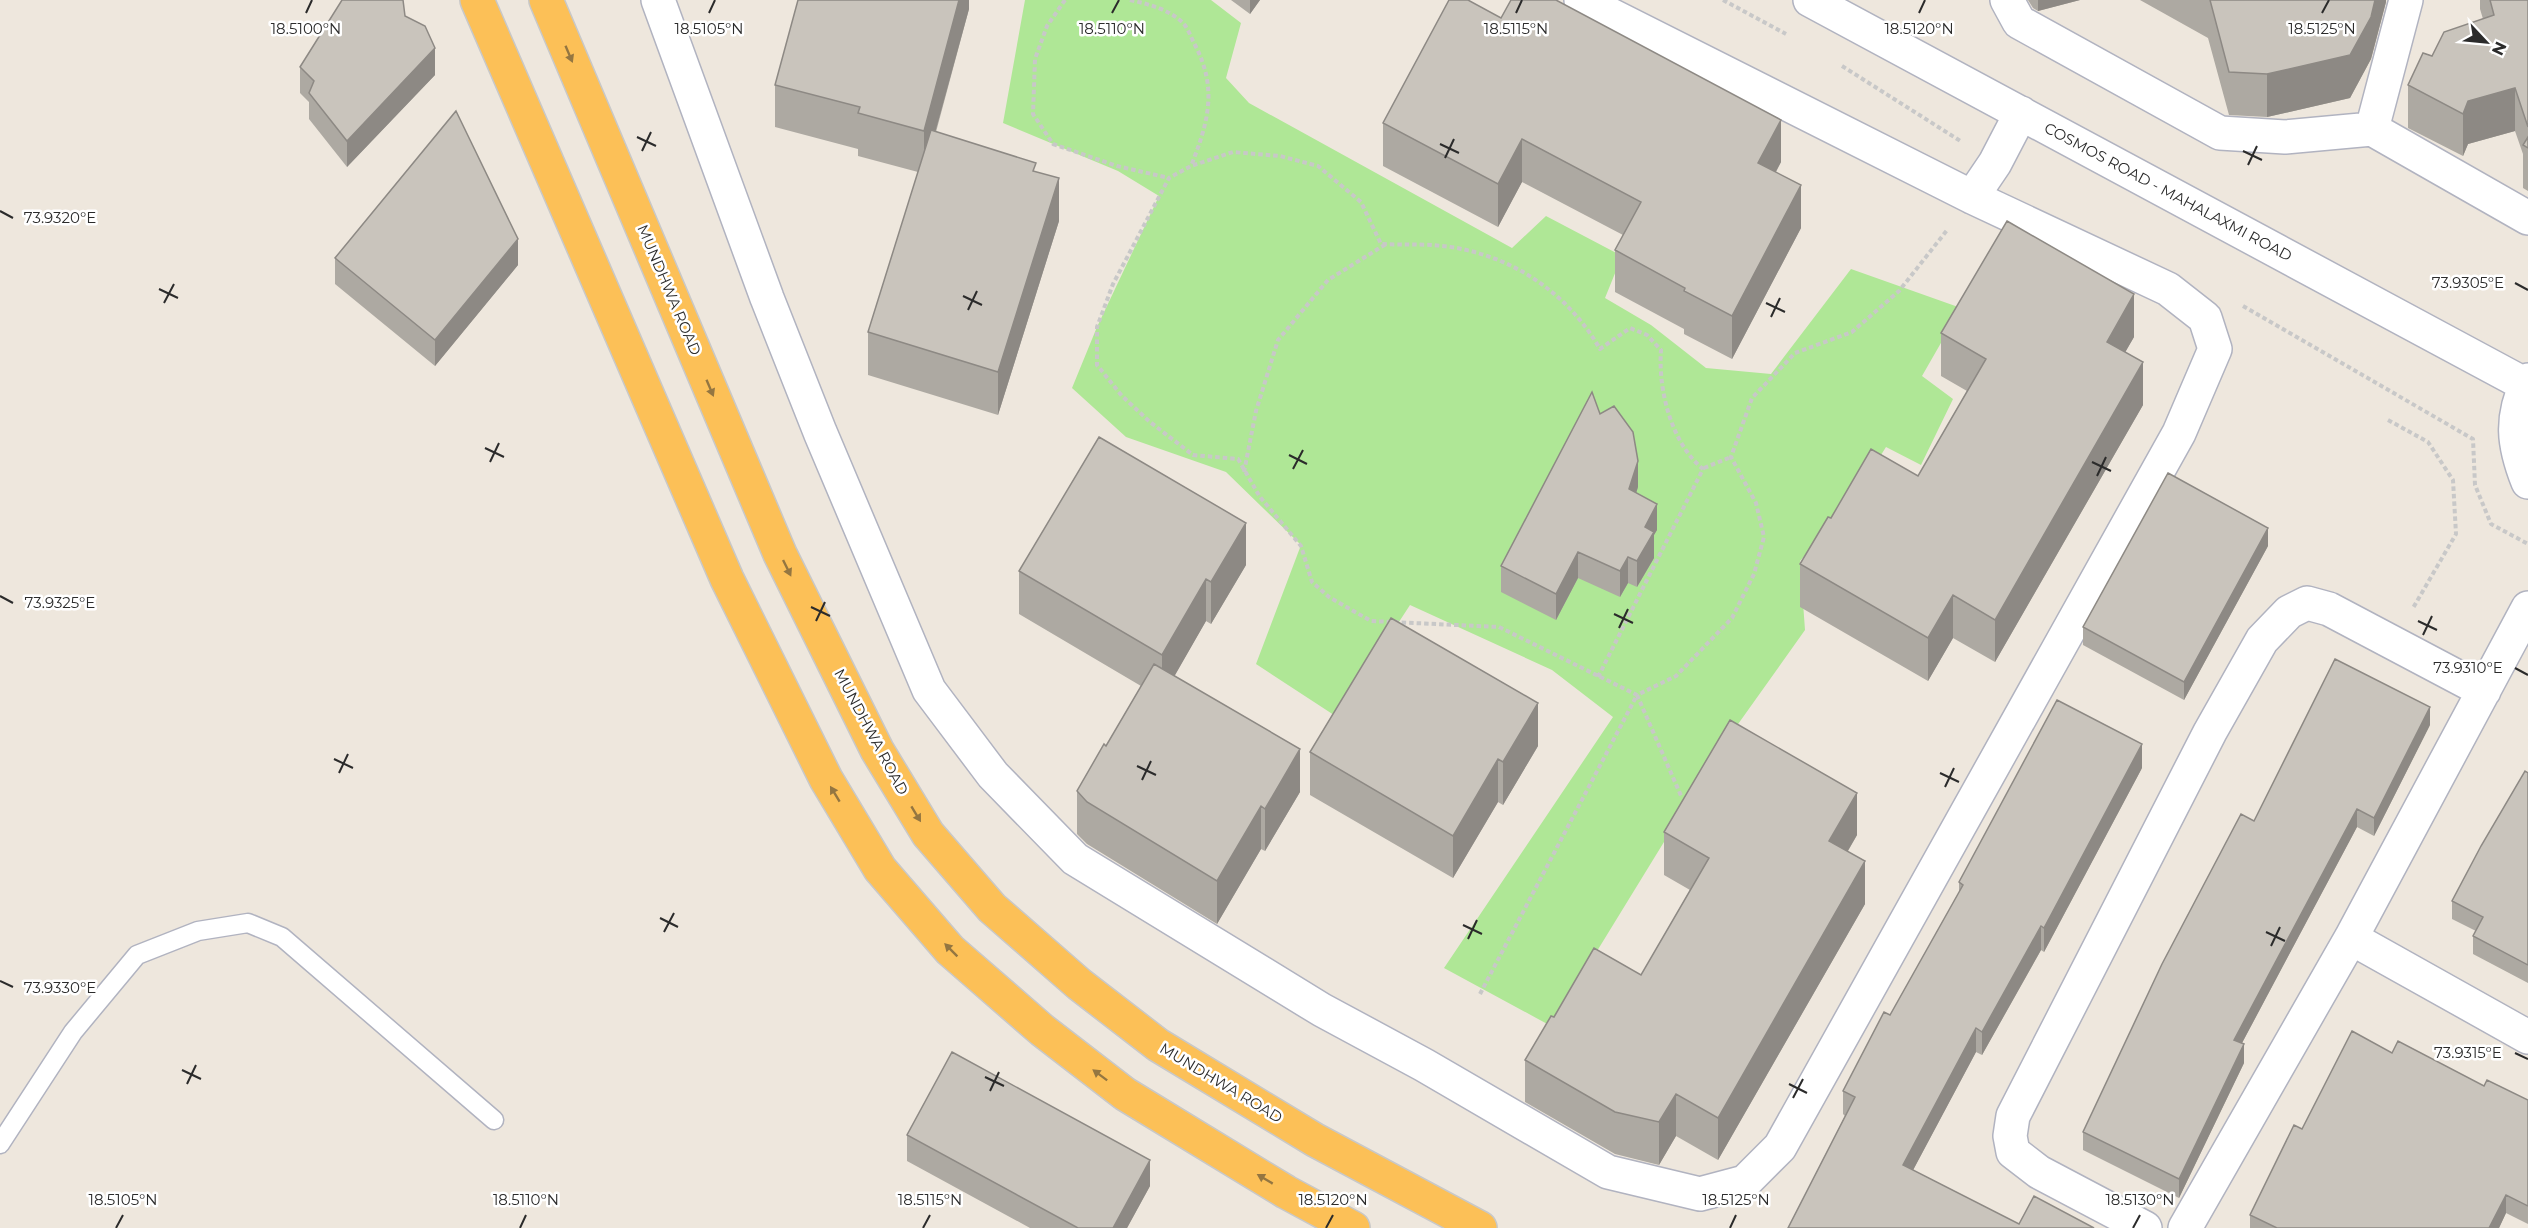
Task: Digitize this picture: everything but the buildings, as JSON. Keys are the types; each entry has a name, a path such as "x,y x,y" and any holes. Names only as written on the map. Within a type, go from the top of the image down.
{"highway":[{"path":"477,0 727,579 826,779 880,869 950,950 1041,1030 1106,1080 1125,1094 1286,1192 1353,1228"},
{"name":"MUNDHWA ROAD","path":"546,0 780,554 877,750 928,834 992,908 1079,984 1158,1045 1315,1140 1480,1228"}],"street":[{"path":"658,0 767,298 820,432 929,690 993,775 1075,859 1322,1010 1424,1065 1608,1172 1700,1194 1745,1182 1780,1147 2179,433 2215,349 2205,318 2168,289 1972,197 1581,0"},
{"name":"COSMOS ROAD - MAHALAXMI ROAD","path":"1810,0 2527,383"},
{"path":"2007,0 2019,22 2220,134 2285,136 2372,129 2528,218"},
{"path":"2372,129 2406,0"},
{"path":"1972,197 1995,163 2021,113"},
{"path":"2527,383 2519,398 2514,427 2518,456 2528,482"},
{"path":"2145,1228 2038,1172 2013,1152 2010,1136 2013,1116 2210,732 2262,640 2289,612 2307,603 2329,609 2484,691"},
{"path":"2185,1228 2351,938 2528,608"},
{"path":"2351,938 2528,1037"}],"lane":[{"path":"0,1144 73,1032 137,955 198,931 248,923 282,937 495,1120"}],"path":[{"path":"1065,0 1047,26 1035,59 1033,114 1053,144 1117,166 1169,178"},
{"path":"1130,0 1165,11 1184,23 1205,68 1210,99 1204,134 1191,166"},
{"path":"1682,798 1637,695 1499,627 1371,621 1329,597 1312,582 1301,546 1260,497 1238,459 1194,455 1150,422 1122,396 1097,365 1097,327 1113,284 1169,178 1191,166 1233,152 1280,156 1318,166 1361,202 1381,243 1453,247 1497,260 1538,279 1566,303 1587,327 1600,349 1630,328 1647,335 1661,350 1660,367 1667,405 1676,430 1693,460 1703,469"},
{"path":"1598,676 1703,469 1731,457 1752,398 1795,353 1852,332 1899,291 1972,197"},
{"path":"1244,472 1256,411 1278,340 1328,280 1386,244"},
{"path":"2388,420 2428,442 2453,480 2456,534 2421,597 2408,614"},
{"path":"1480,994 1637,695 1676,676 1716,635 1732,618 1754,574 1764,537 1756,503 1731,457"}],"green space":[{"path":"1025,0 1211,0 1241,23 1226,78 1249,103 1512,248 1546,216 1622,256 1605,298 1651,325 1706,368 1771,374 1851,269 1961,308 1922,376 1953,399 1921,465 1886,447 1854,498 1800,561 1805,630 1726,741 1551,1026 1444,968 1613,717 1552,670 1410,605 1337,717 1256,664 1301,545 1226,472 1126,437 1072,388 1097,327 1159,196 1118,171 1003,123"}]}
